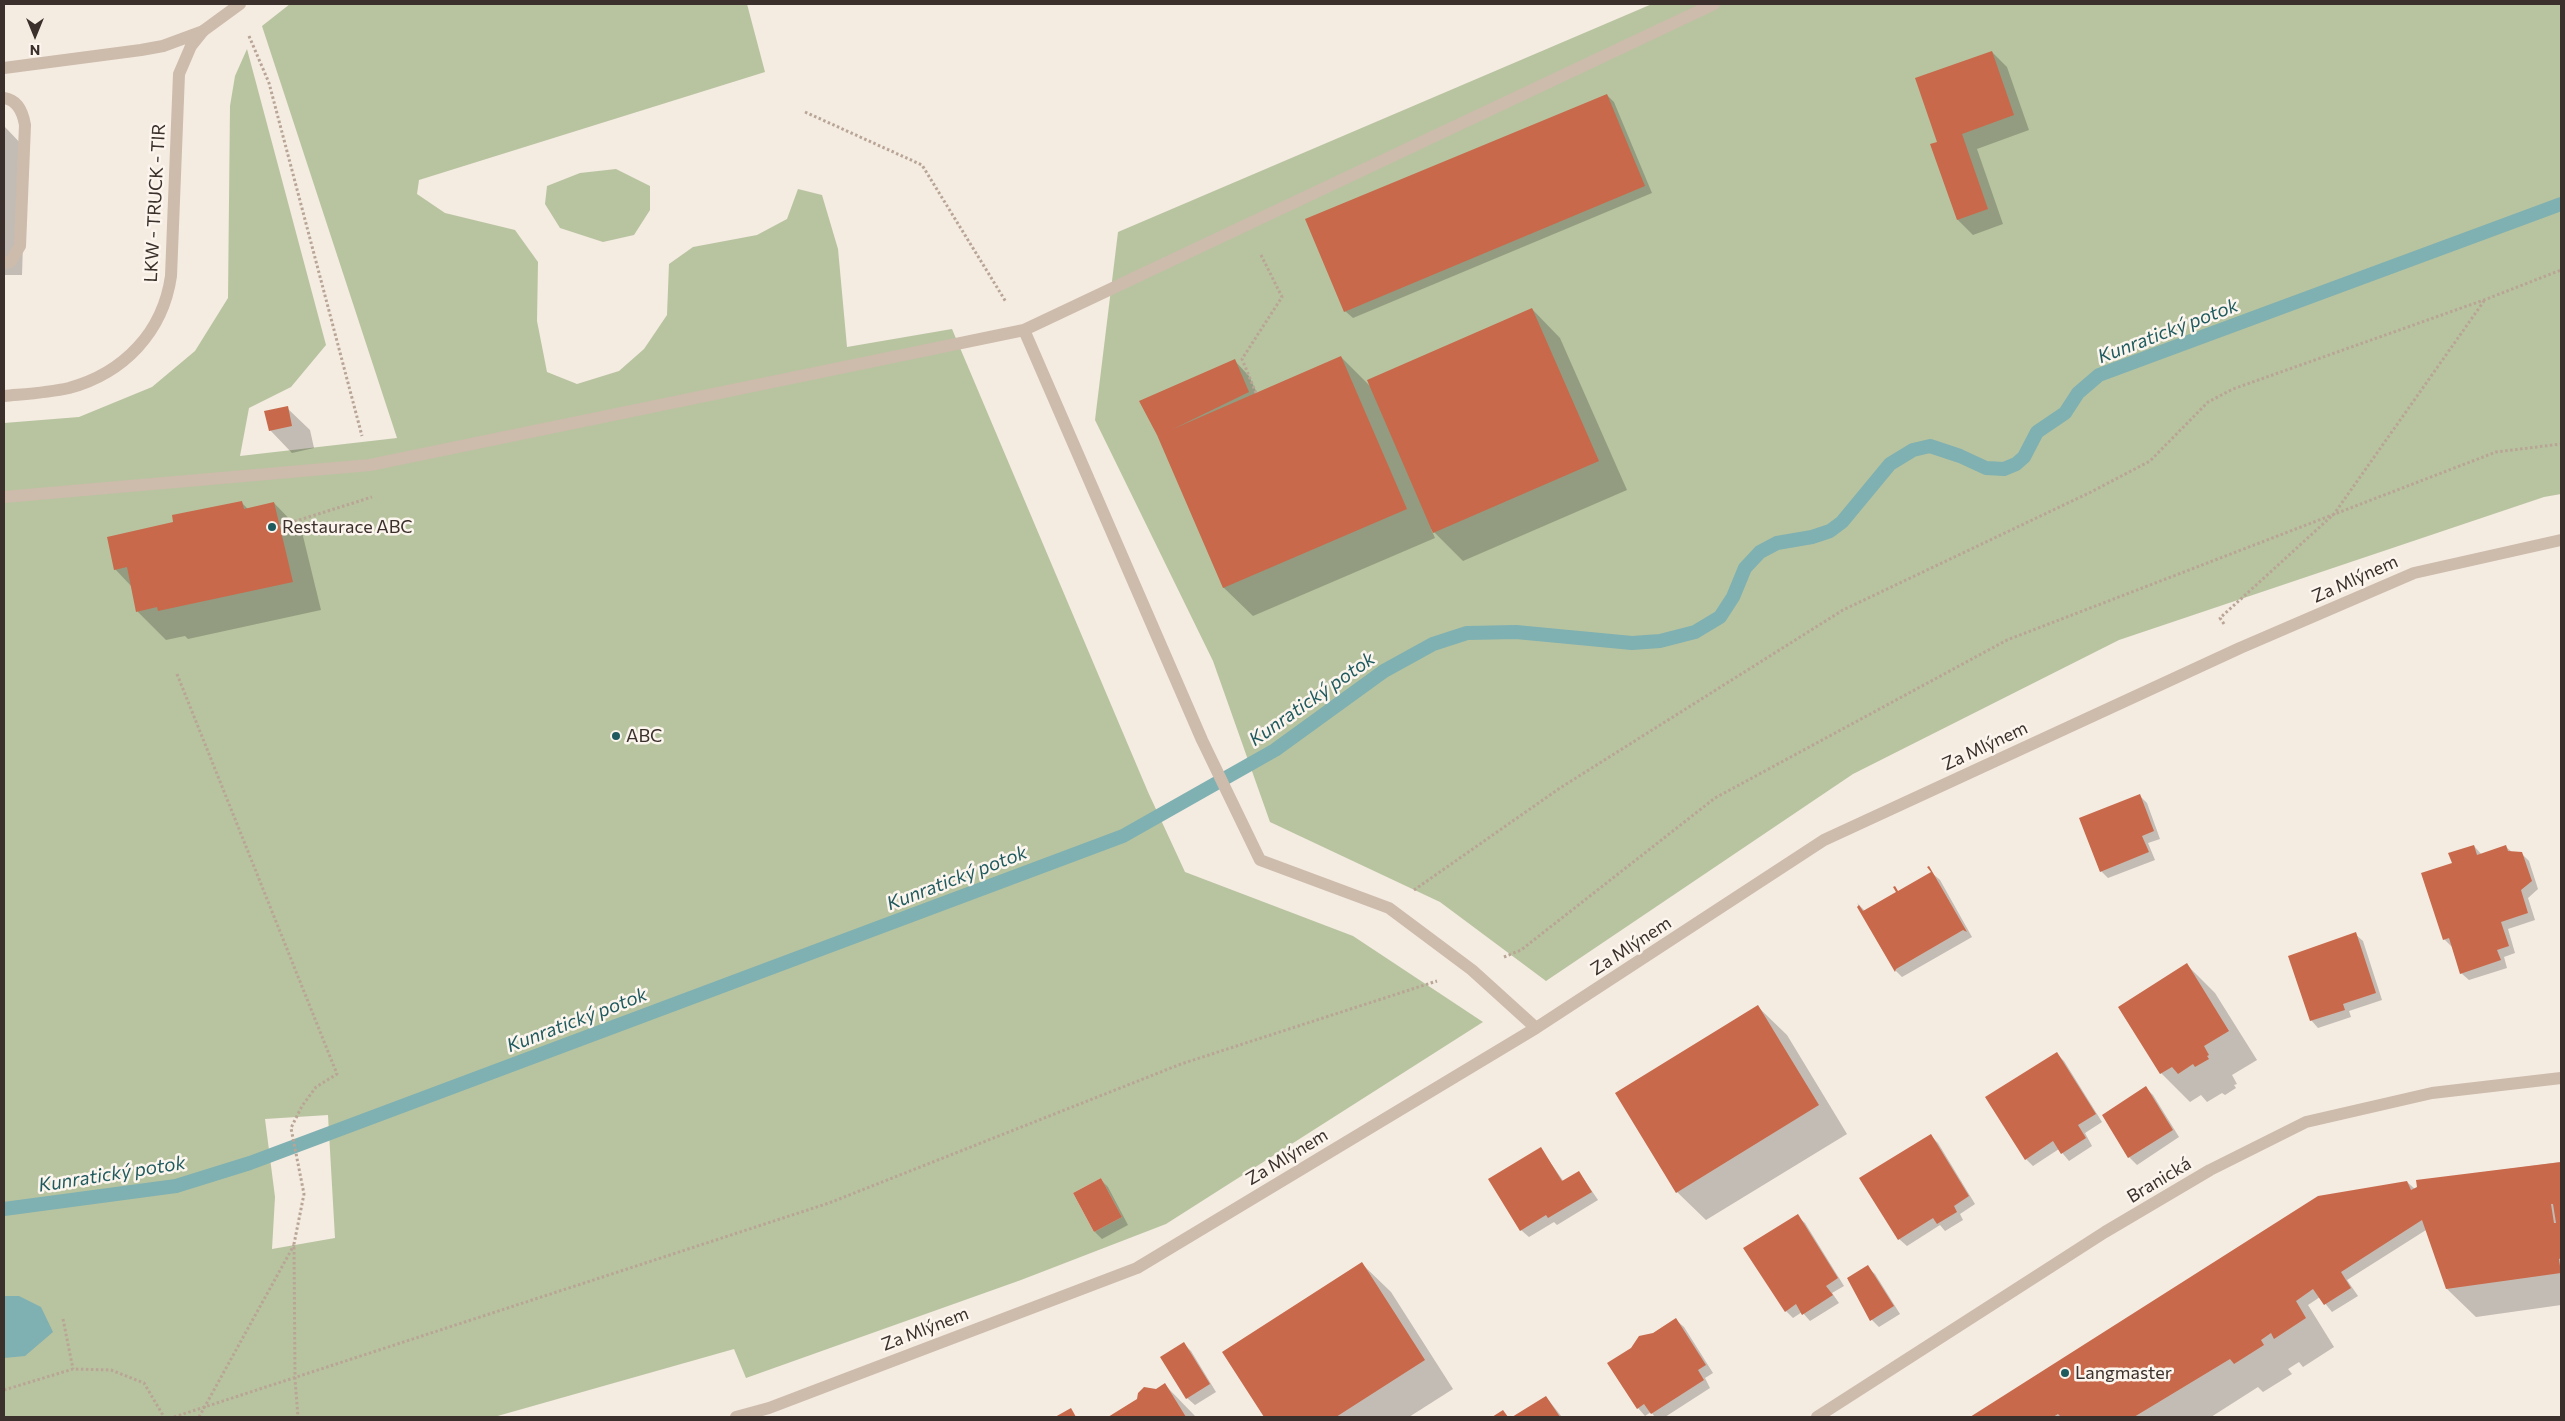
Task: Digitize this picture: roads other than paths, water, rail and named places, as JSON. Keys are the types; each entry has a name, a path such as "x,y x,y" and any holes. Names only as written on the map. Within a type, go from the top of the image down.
{"street":[{"path":"4,68 163,46 203,31 240,4"},
{"path":"4,497 370,465 1024,330 1714,4"},
{"name":"LKW - TRUCK - TIR","path":"4,396 69,387 99,376 119,363 143,342 159,319 167,299 171,276 180,74 190,46 203,31"},
{"path":"4,98 17,105 23,114 25,125 20,246 11,262 4,264"},
{"path":"1024,330 1202,740 1260,860 1389,908 1472,970 1536,1028"},
{"name":"Za Mlýnem","path":"736,1417 768,1408 1136,1268 1536,1028 1824,840 2240,648 2414,573 2561,540"},
{"name":"Branická","path":"1817,1417 2105,1232 2210,1170 2306,1122 2432,1093 2561,1078"}],"water":[{"path":"4,1296 19,1296 41,1307 53,1332 25,1356 4,1358"}],"waterway":[{"name":"Kunratický potok","path":"4,1209 176,1186 250,1163 1123,836 1275,750 1384,671 1433,644 1467,633 1516,632 1632,643 1660,641 1695,632 1720,617 1733,597 1745,568 1760,552 1777,543 1812,537 1830,531 1842,522 1890,464 1913,450 1930,446 1960,456 1986,468 2004,469 2016,464 2024,457 2037,432 2065,413 2078,393 2099,375 2561,204"}],"place":[{"name":"Restaurace ABC","path":"272,527"},
{"name":"ABC","path":"616,736"},
{"name":"Langmaster","path":"2065,1373"}]}
